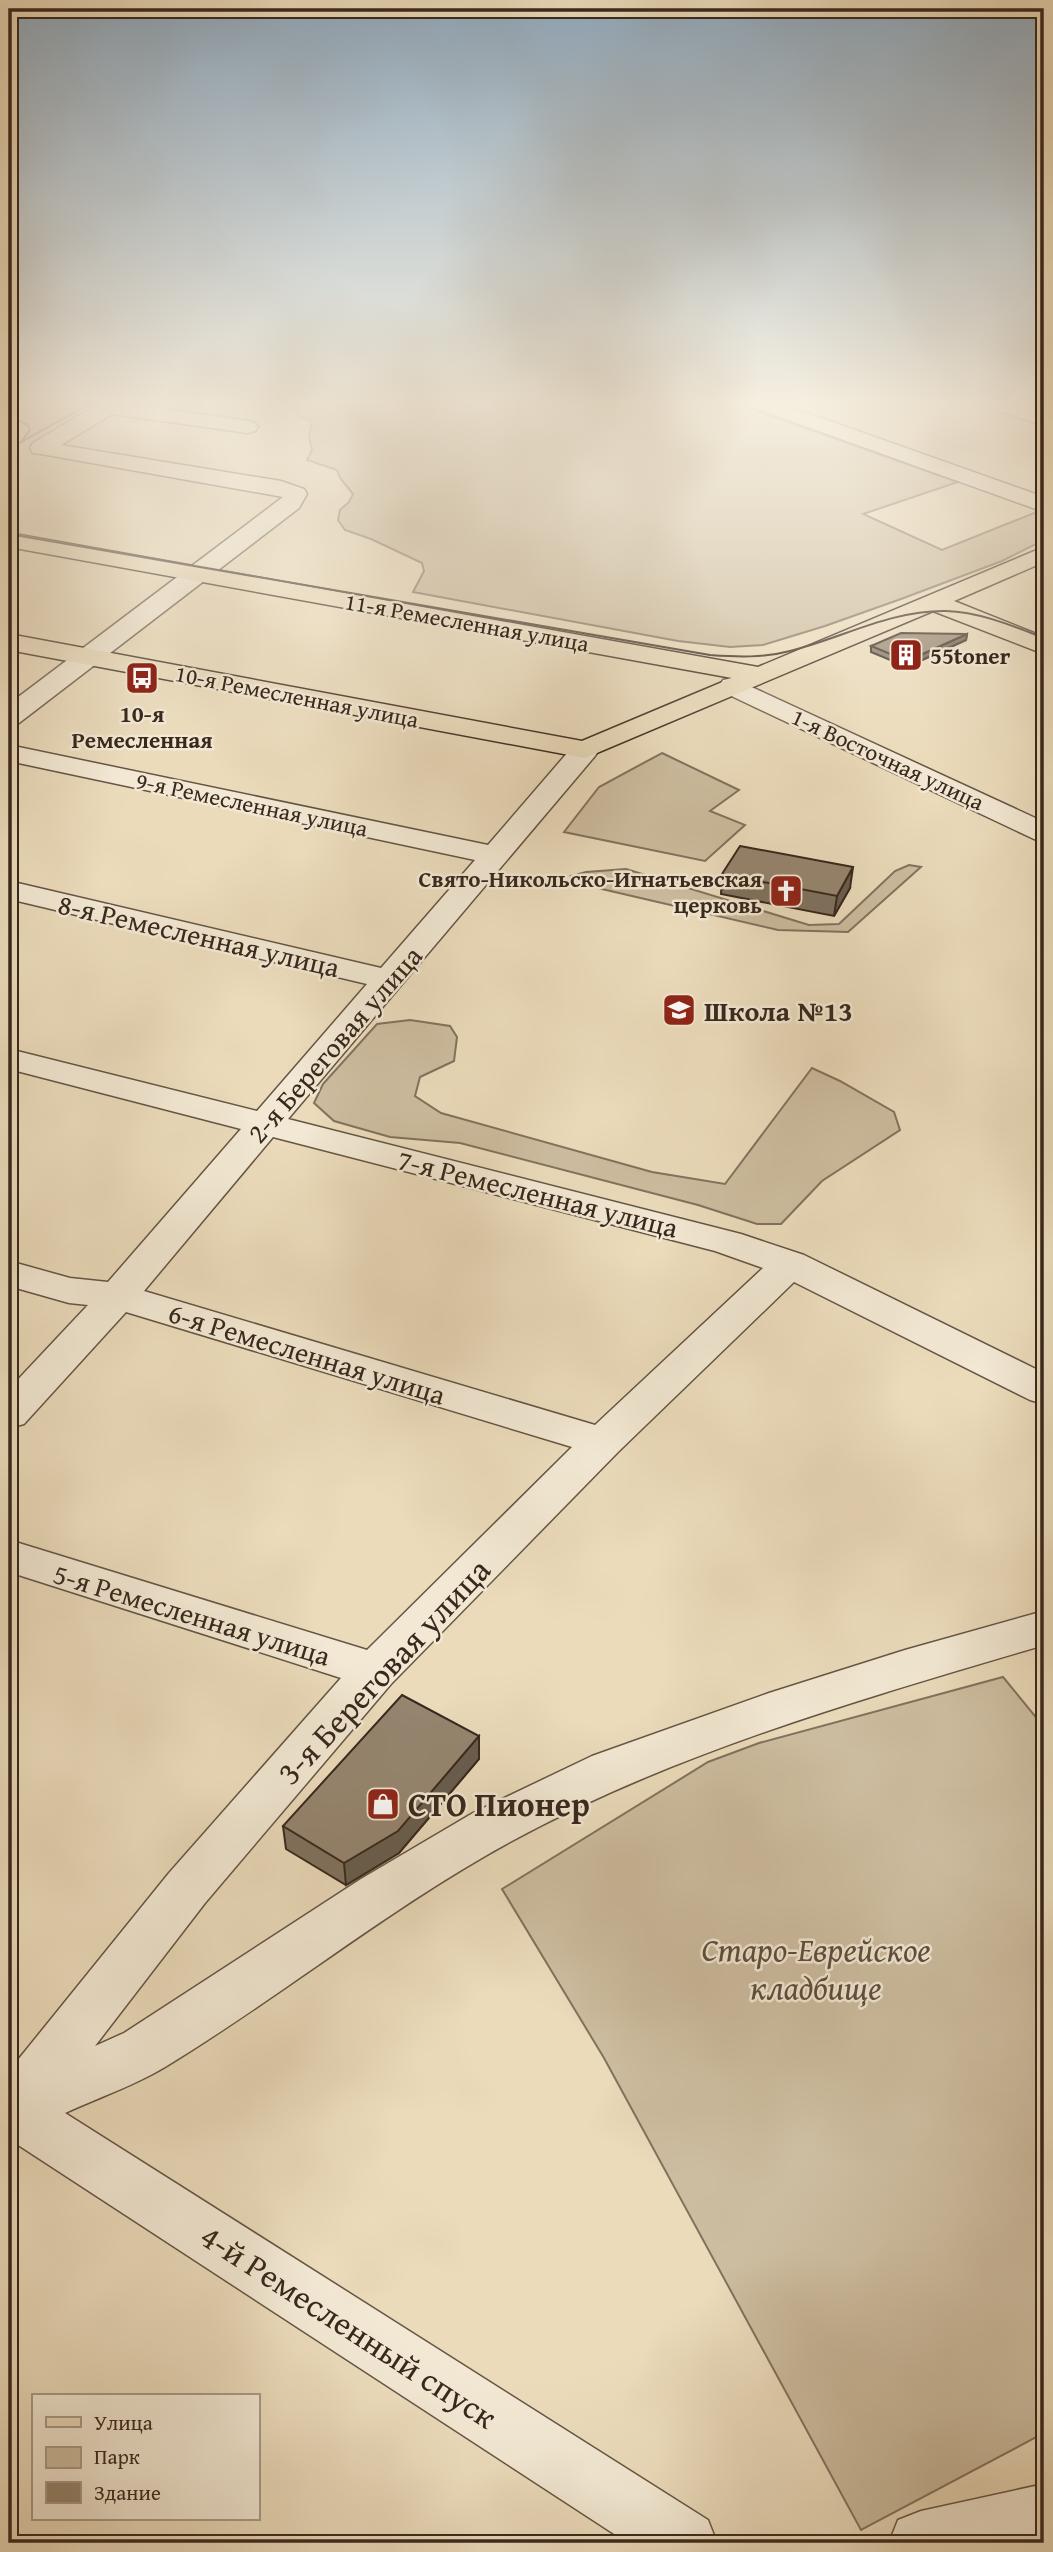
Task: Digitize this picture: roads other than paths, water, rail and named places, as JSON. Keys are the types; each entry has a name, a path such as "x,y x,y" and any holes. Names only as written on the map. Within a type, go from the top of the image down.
{"main road":[{"name":"11-я Ремесленная улица","path":"9,540 760,675"},
{"name":"2-я Береговая улица","path":"585,750 1044,554"},
{"path":"961,590 1044,623"},
{"path":"933,602 1044,646"},
{"name":"10-я Ремесленная улица","path":"9,642 585,750"}],"street":[{"path":"9,717 266,522"},
{"name":"1-я Восточная улица","path":"732,686 1044,833"},
{"name":"2-я Береговая улица","path":"9,1414 118,1296 585,750"},
{"name":"9-я Ремесленная улица","path":"9,753 495,855"},
{"name":"8-я Ремесленная улица","path":"9,890 389,980"},
{"name":"7-я Ремесленная улица","path":"9,1059 728,1242 790,1264 1044,1390"},
{"name":"3-я Береговая улица","path":"10,2110 187,1888 375,1671 603,1442 790,1264"},
{"name":"6-я Ремесленная улица","path":"9,1273 69,1290 118,1296 603,1442"},
{"name":"5-я Ремесленная улица","path":"9,1556 375,1671"},
{"path":"10,2110 143,2051 401,1881 491,1828 609,1770 769,1712 905,1668 1044,1629"},
{"name":"4-й Ремесленный спуск","path":"10,2110 685,2543"},
{"path":"921,2543 1044,2516"}],"tram line":[{"path":"9,534 710,655 770,655 809,646 886,620 926,612 971,614 996,620 1044,638"}],"place":[{"name":"55toner","path":"906,655"},
{"name":"10-я Ремесленная","path":"142,678"},
{"name":"Свято-Никольско-Игнатьевская церковь","path":"786,891"},
{"name":"Школа №13","path":"679,1010"},
{"name":"СТО Пионер","path":"383,1804"}],"park label":[{"name":"Старо-Еврейское кладбище","path":"816,1968"}]}
